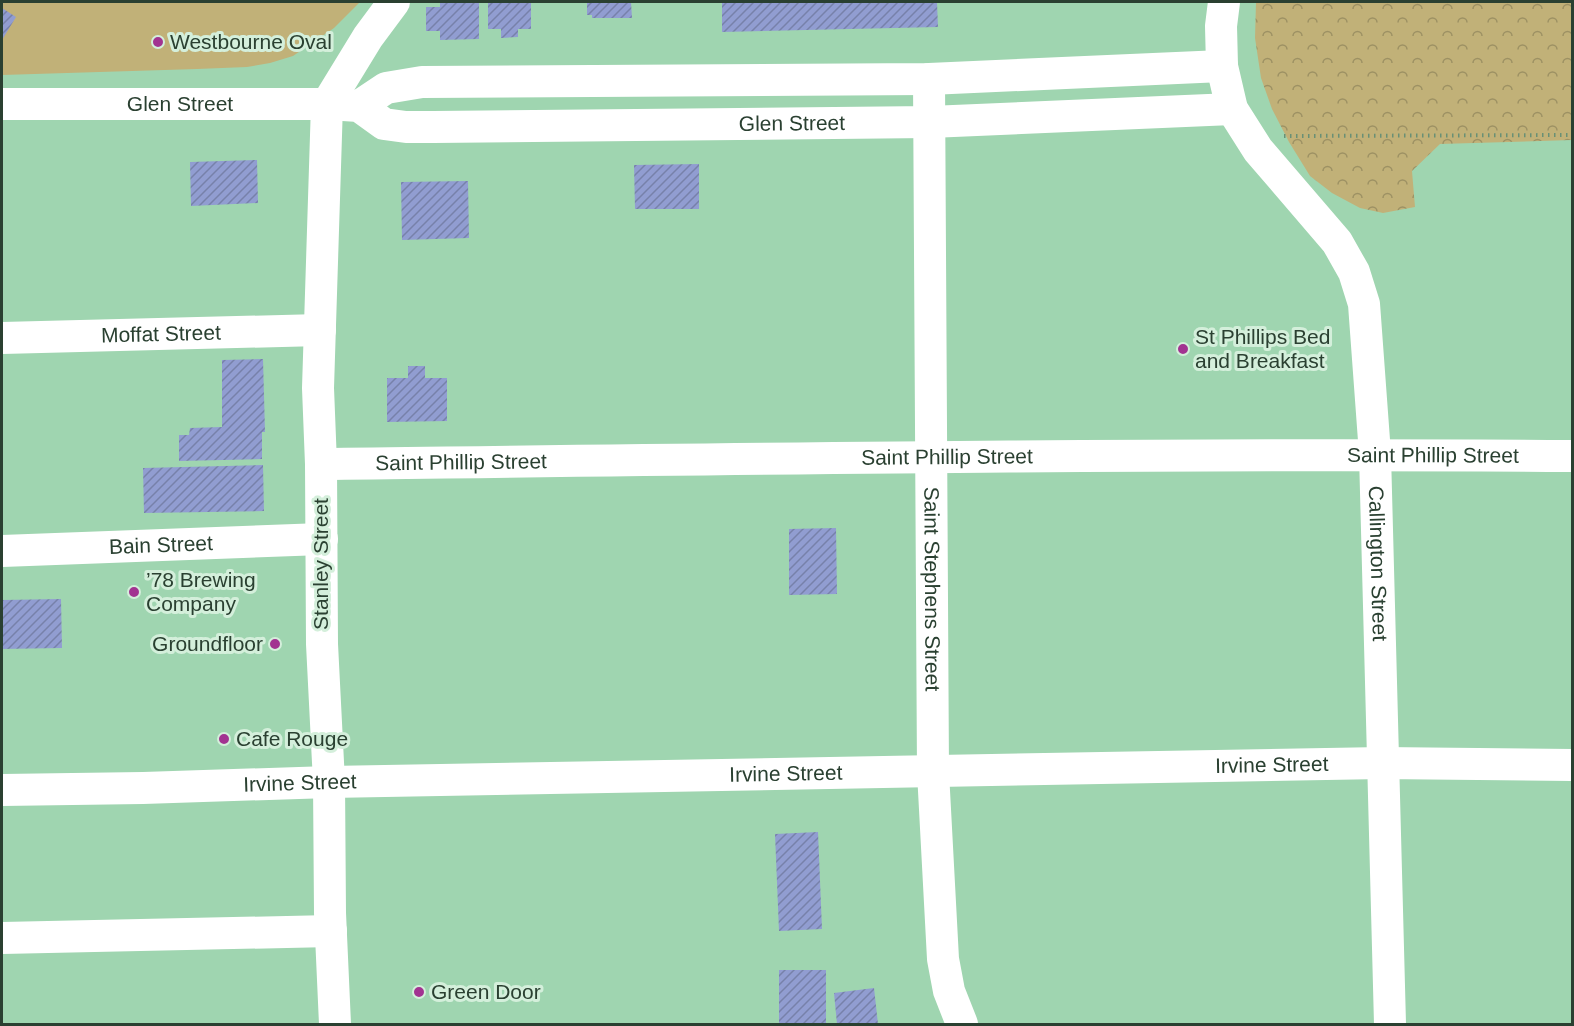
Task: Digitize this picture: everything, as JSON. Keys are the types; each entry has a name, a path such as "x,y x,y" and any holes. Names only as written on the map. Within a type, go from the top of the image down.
{"street":[{"path":"327,104 368,37 394,2"},
{"name":"Callington Street","path":"1224,2 1221,26 1222,66 1232,109 1258,150 1337,242 1354,272 1364,304 1375,454 1390,1024"},
{"name":"Glen Street","path":"359,106 386,88 422,82 929,79 1222,66"},
{"name":"Saint Stephens Street","path":"929,79 933,772 943,959 949,991 962,1024"},
{"name":"Glen Street","path":"2,104 327,104 359,106 384,124 406,127 930,122 1232,109"},
{"name":"Stanley Street","path":"327,104 318,388 321,464 322,644 329,782 335,1024"},
{"name":"Moffat Street","path":"2,338 320,330"},
{"name":"Saint Phillip Street","path":"321,464 930,456 1375,454 1572,456"},
{"name":"Bain Street","path":"2,551 322,539"},
{"name":"Irvine Street","path":"2,790 1382,763 1572,765"},
{"path":"2,938 331,931"}],"path":[{"path":"1258,150 1280,136 1572,135"}],"green space":[{"name":"Westbourne Oval","path":"2,2 360,2 334,28 293,56 270,63 247,67 2,75"},
{"path":"1256,2 1572,2 1572,140 1440,144 1412,171 1415,207 1383,213 1360,208 1332,193 1310,176 1272,109 1261,78 1255,38"}],"building":[{"path":"440,2 479,2 479,39 440,40 440,31 426,31 426,7 440,7"},
{"path":"488,2 531,2 531,29 518,29 518,37 501,38 501,29 488,29"},
{"path":"587,2 631,2 632,18 592,18 592,15 587,15"},
{"path":"722,2 937,2 938,27 722,32"},
{"path":"2,8 16,17 2,40"},
{"path":"257,160 258,203 191,206 190,162"},
{"path":"699,164 699,209 635,209 634,165"},
{"path":"468,181 469,238 402,240 401,182"},
{"path":"263,359 265,432 262,432 262,459 179,461 179,435 189,435 190,428 222,427 222,360"},
{"path":"408,366 425,366 425,378 447,378 447,421 387,422 387,378 408,378"},
{"path":"263,465 264,511 144,513 143,468"},
{"path":"836,528 837,594 789,595 789,529"},
{"path":"61,599 62,648 2,649 2,600"},
{"path":"818,832 822,929 779,931 775,834"},
{"path":"779,970 826,970 826,1024 779,1024"},
{"path":"874,988 878,1024 837,1024 834,993"}],"place":[{"name":"Westbourne Oval","path":"158,42"},
{"name":"St Phillips Bed and Breakfast","path":"1183,349"},
{"name":"’78 Brewing Company","path":"134,592"},
{"name":"Groundfloor","path":"275,644"},
{"name":"Cafe Rouge","path":"224,739"},
{"name":"Green Door","path":"419,992"}]}
